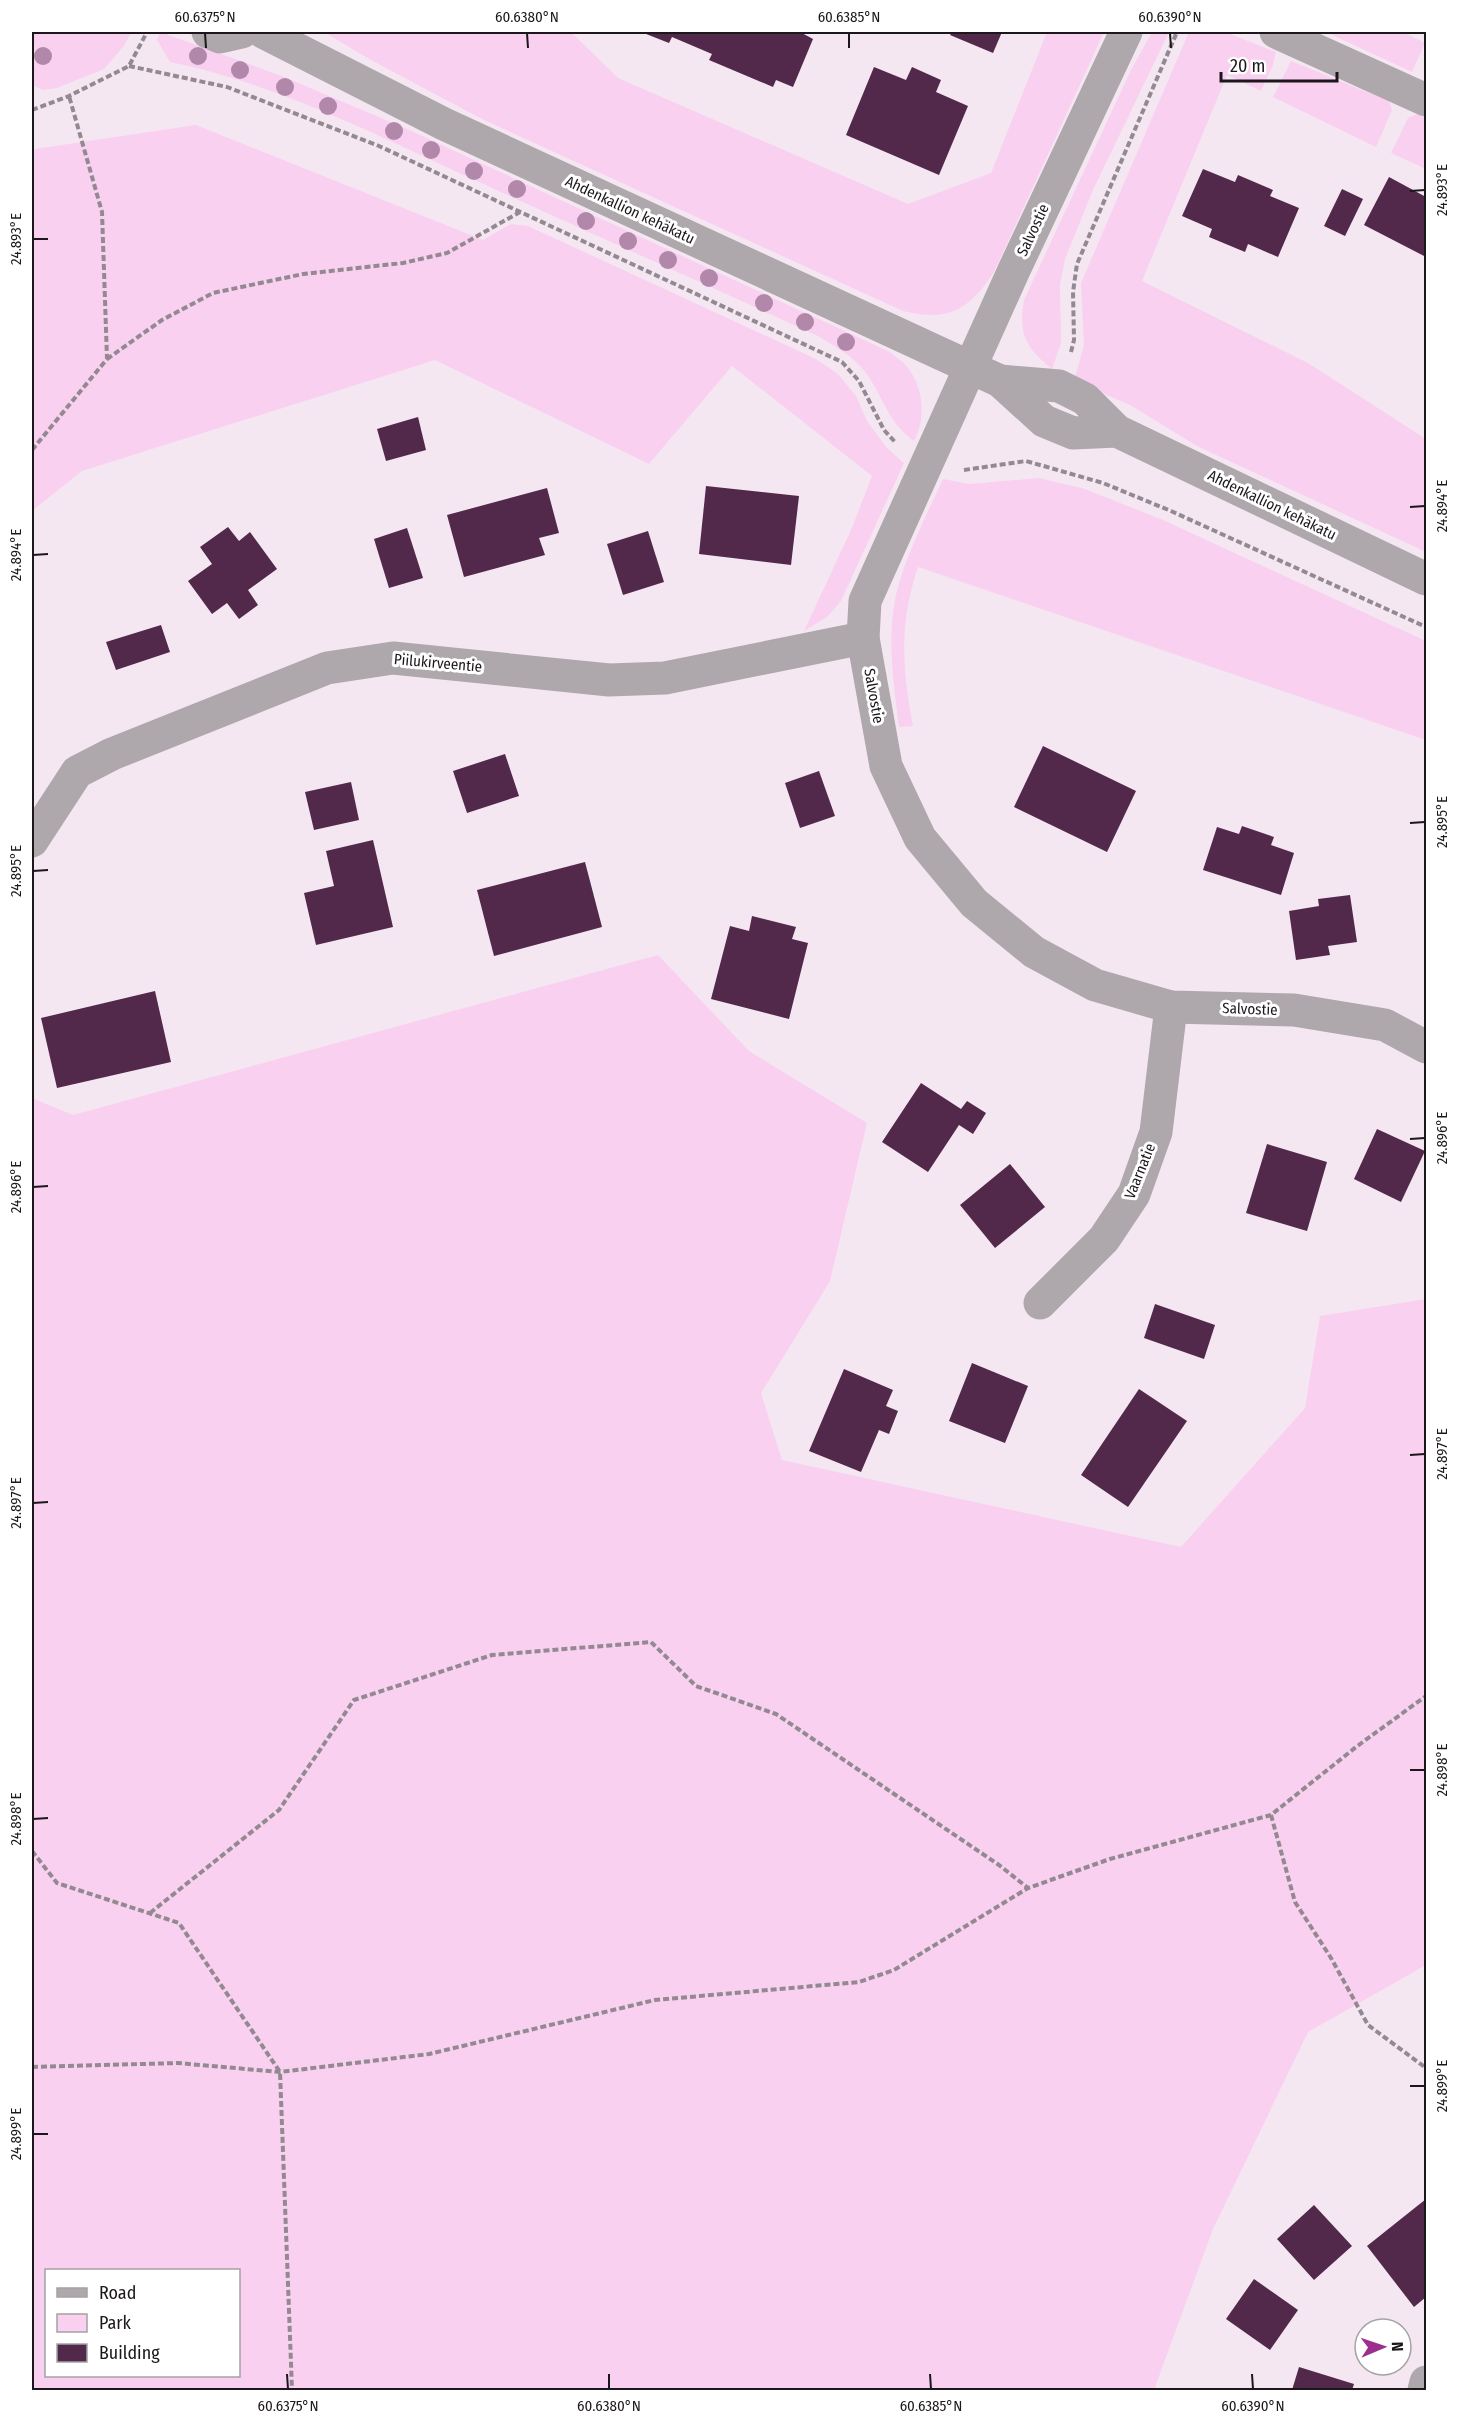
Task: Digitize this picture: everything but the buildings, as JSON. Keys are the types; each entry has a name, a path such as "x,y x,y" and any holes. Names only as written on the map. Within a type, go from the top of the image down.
{"street":[{"path":"208,32 220,37 242,32"},
{"name":"Ahdenkallion kehäkatu","path":"263,32 444,124 1000,381 1044,421 1073,433 1117,430"},
{"name":"Salvostie","path":"1126,32 1014,270 865,601 863,638 886,766 920,838 974,903 1034,952 1095,985 1172,1007 1294,1010 1385,1025 1426,1047"},
{"path":"1276,32 1426,100"},
{"name":"Ahdenkallion kehäkatu","path":"1000,381 1059,386 1085,399 1117,430 1426,579"},
{"name":"Piilukirveentie","path":"32,841 77,772 112,754 327,668 393,658 609,680 665,678 863,638"},
{"name":"Vaarnatie","path":"1040,1303 1104,1239 1134,1194 1156,1132 1172,1007"},
{"path":"1424,2391 1426,2382"}],"path":[{"path":"32,110 69,96 129,66 147,32"},
{"path":"1059,386 1068,366 1074,340 1072,292 1077,264 1177,32"},
{"path":"129,66 226,87 378,146 842,362 859,381 884,430 900,448 928,461 965,470 1026,460 1103,483 1172,511 1426,627"},
{"path":"69,96 102,212 107,359"},
{"path":"32,450 107,359 162,320 213,293 303,274 403,263 447,253 521,212"},
{"path":"1026,460 1044,421"},
{"path":"150,1913 279,1810 354,1700 492,1655 651,1642 696,1686 776,1714 989,1858 1028,1888"},
{"path":"32,2067 178,2063 280,2072 429,2054 655,2000 859,1982 894,1970 1028,1888 1110,1859 1271,1815 1356,1747 1426,1696"},
{"path":"1271,1815 1295,1902 1331,1958 1368,2025 1426,2068"},
{"path":"32,1851 57,1883 179,1923 280,2072 292,2391"}],"green space":[{"path":"32,32 132,32 123,47 104,69 57,88 43,90 32,85"},
{"path":"160,32 282,76 407,129 890,352 908,368 920,394 922,413 914,441 896,424 874,385 860,366 818,336 328,113 250,84 170,62 157,40"},
{"path":"324,32 571,32 618,78 908,204 991,173 1047,32 1104,32 994,272 976,296 966,304 945,314 933,315 903,311 484,120 369,59"},
{"path":"1152,32 1169,32 1093,190 1065,259 1060,285 1061,343 1052,369 1036,354 1026,339 1022,322 1024,300 1131,70"},
{"path":"1189,32 1225,32 1276,52 1273,65 1261,91 1227,75 1142,281 1308,363 1426,439 1426,552 1197,446 1130,405 1074,381 1084,345 1081,283"},
{"path":"1326,32 1403,32 1425,43 1412,72"},
{"path":"1291,61 1389,101 1392,110 1376,147 1273,97"},
{"path":"1417,114 1426,118 1426,169 1391,153 1408,118"},
{"path":"196,125 483,240 511,224 528,226 816,359 838,374 856,396 867,421 886,447 904,463 841,601 827,617 804,631 851,530 872,476 732,366 649,464 435,360 82,471 32,511 32,152 35,149"},
{"path":"1039,478 1085,489 1163,520 1426,641 1426,740 918,567 908,607 904,646 906,685 913,726 899,727 892,653 895,598 909,554 943,479 969,484"},
{"path":"658,955 749,1051 867,1123 830,1281 761,1393 782,1460 1181,1547 1305,1408 1320,1316 1426,1299 1426,1965 1308,2032 1213,2229 1154,2390 32,2390 32,1098 73,1115"}]}
